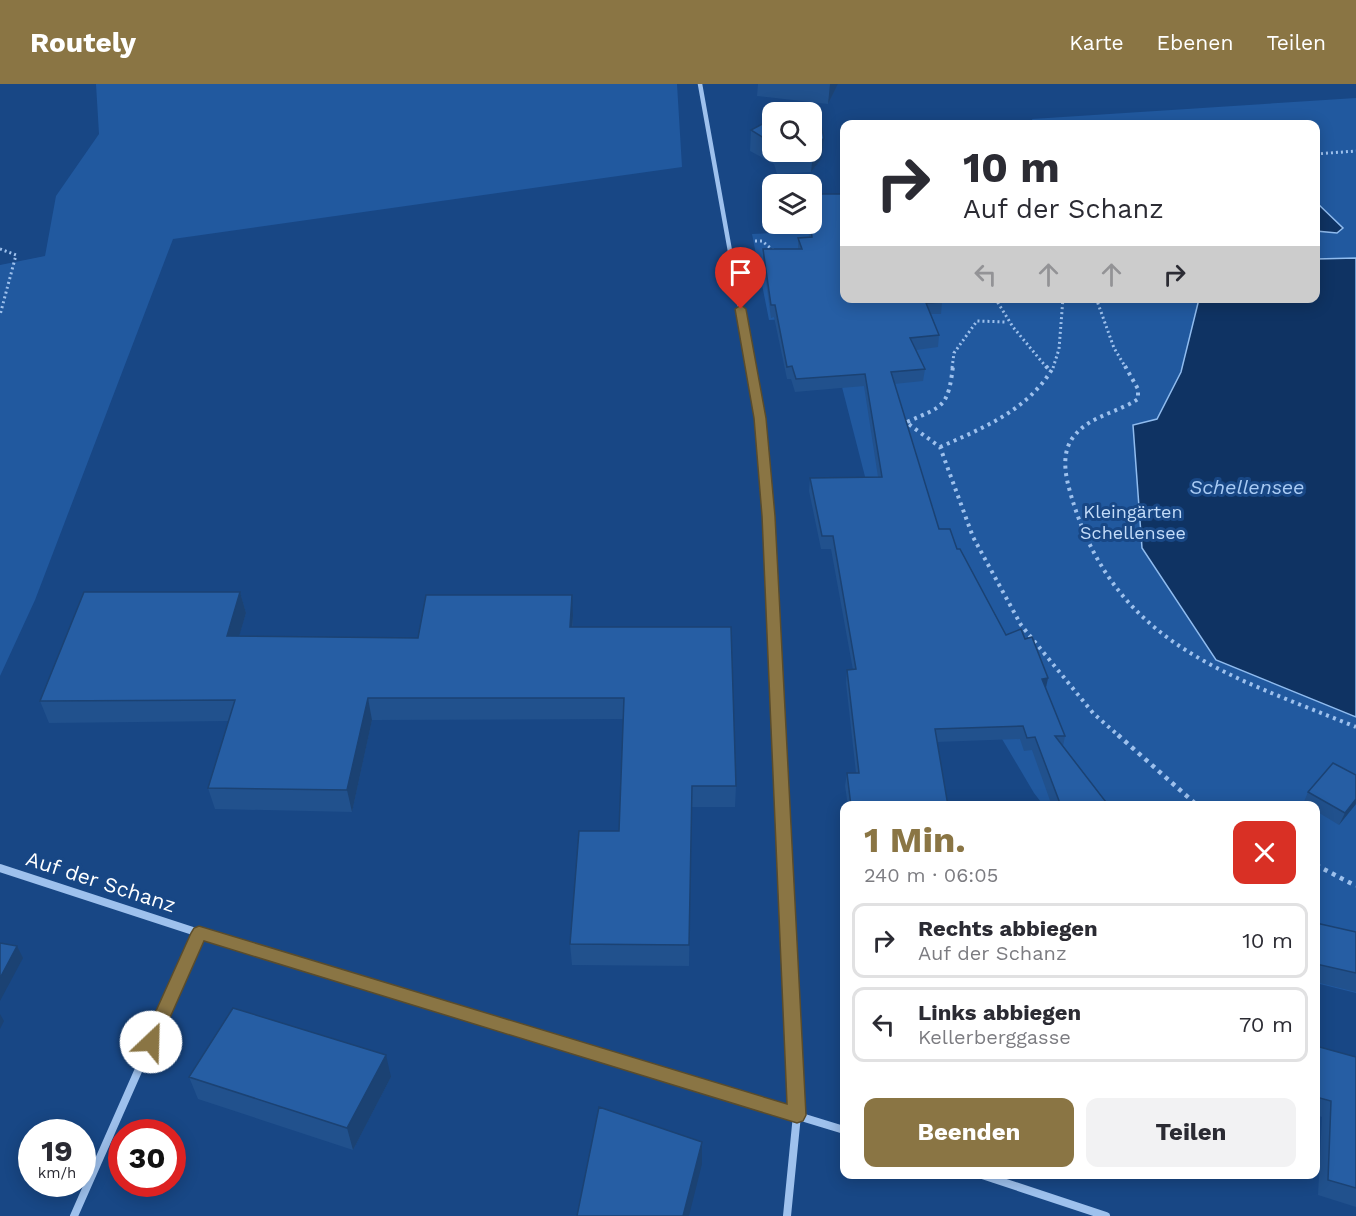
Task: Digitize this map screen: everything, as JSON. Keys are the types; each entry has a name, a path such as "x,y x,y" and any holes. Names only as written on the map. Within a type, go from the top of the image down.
{"street":[{"path":"700,84 760,418 768,516 797,1115 787,1216"},
{"name":"Auf der Schanz","path":"0,868 199,933 840,1130"},
{"path":"74,1216 199,933"},
{"path":"994,1179 1106,1216"}],"path":[{"path":"1320,154 1356,152"},
{"path":"728,242 762,241 780,256"},
{"path":"0,249 16,255 0,315"},
{"path":"997,303 1006,322 1018,332 1050,371"},
{"path":"940,447 981,429 1014,409 1037,390 1055,363 1062,303"},
{"path":"1098,303 1114,348 1138,389 1138,399 1124,410 1089,423 1075,434 1066,449 1066,478 1078,517 1098,562 1117,593 1144,623 1178,650 1206,666 1356,727"},
{"path":"906,422 941,407 950,392 954,353 977,321 1006,322"},
{"path":"897,415 940,447 973,537 1021,625 1092,713 1192,801"},
{"path":"1320,867 1356,886"}],"green space":[{"path":"96,84 677,84 682,167 173,239 35,600 0,676 0,265 45,256 56,196 99,134"},
{"name":"Kleingärten Schellensee","path":"1356,98 1356,993 1320,984 1320,801 1040,801 879,531 824,317 769,320 752,234 822,234 822,231 840,230 840,303 1320,303 1320,120 1032,120"}],"water":[{"path":"1320,206 1343,228 1337,233 1320,231"},
{"name":"Schellensee","path":"1356,258 1356,717 1216,660 1142,548 1133,425 1157,419 1181,372 1198,303 1320,303 1320,259"}],"building":[{"path":"762,124 762,137 751,130"},
{"path":"822,194 840,194 840,303 926,303 939,335 910,338 925,369 891,372 939,529 950,529 957,549 960,549 1006,635 1021,629 1025,639 1032,637 1048,678 1042,679 1065,736 1055,736 1105,801 1059,801 1035,737 1027,738 1023,726 935,729 947,801 850,801 847,773 859,773 847,670 856,669 833,536 822,536 810,478 882,477 865,374 796,379 792,366 787,367 775,305 771,305 763,249 802,249 798,238 812,237 812,234 822,234"},
{"path":"84,592 240,592 227,636 418,638 426,595 572,595 570,627 731,627 736,786 692,786 689,945 570,944 579,831 619,831 624,698 368,698 347,790 208,788 235,700 40,701"},
{"path":"1333,763 1356,775 1356,799 1345,813 1308,792"},
{"path":"1320,924 1356,932 1356,973 1320,965"},
{"path":"0,943 17,946 0,978"},
{"path":"233,1008 386,1055 347,1128 189,1077"},
{"path":"1320,1047 1356,1057 1356,1188 1328,1180 1331,1101 1320,1098"},
{"path":"599,1107 702,1142 683,1216 577,1216"}],"route":[{"path":"151,1042 199,933 797,1115 768,516 760,418 741,309"}]}
